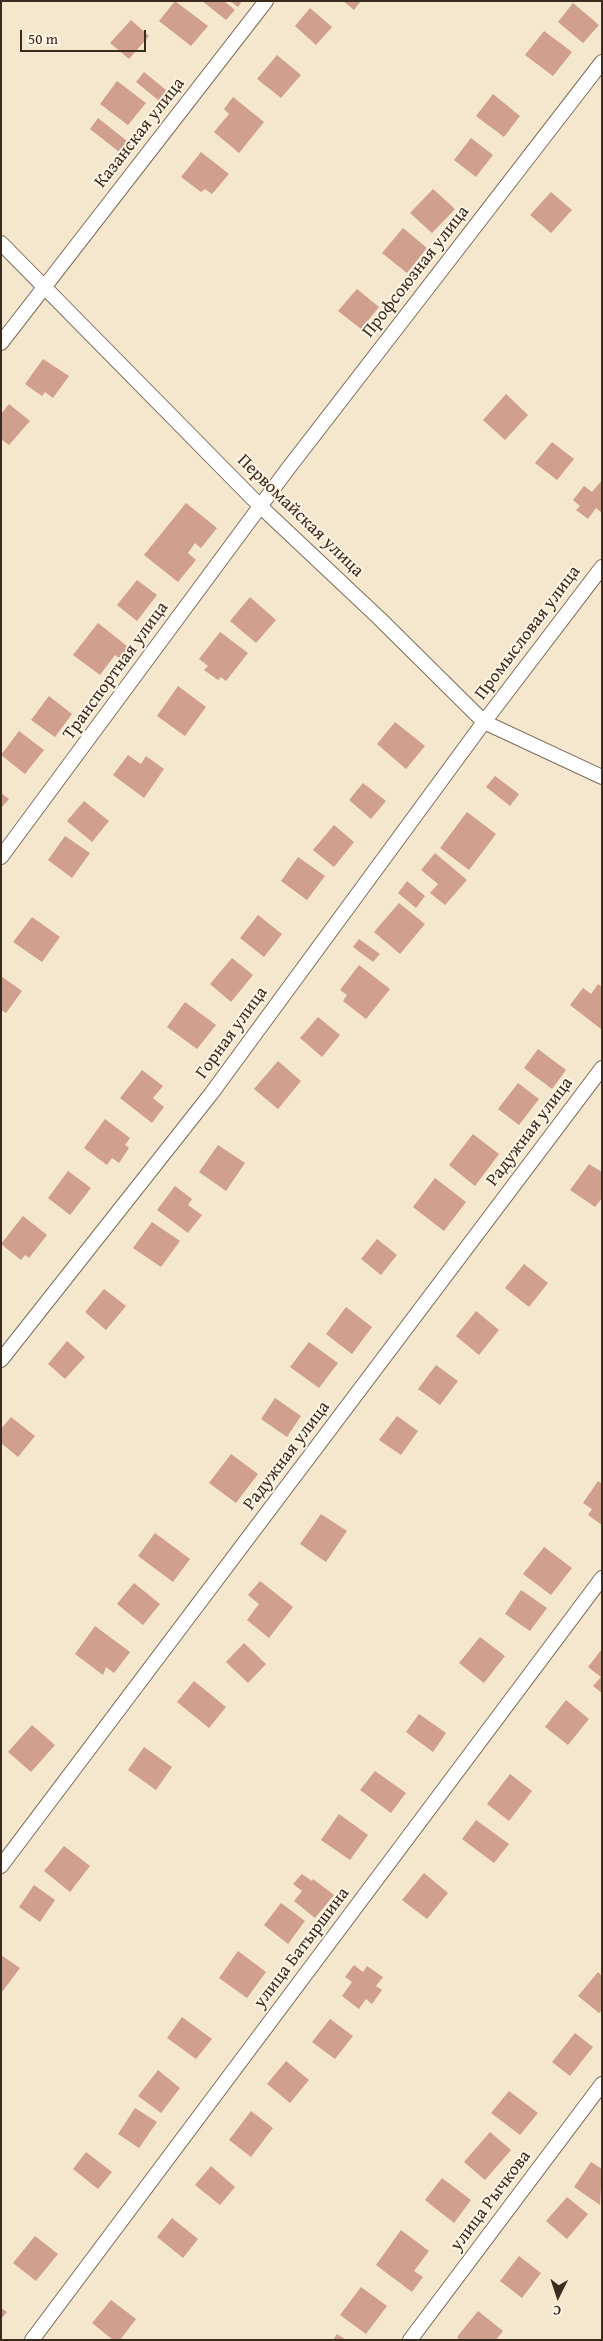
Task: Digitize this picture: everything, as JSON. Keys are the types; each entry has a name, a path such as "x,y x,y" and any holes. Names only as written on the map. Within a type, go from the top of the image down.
{"street":[{"name":"Казанская улица","path":"1,343 266,1"},
{"name":"Профсоюзная улица","path":"260,506 602,62"},
{"name":"Первомайская улица","path":"1,242 260,506 379,618 484,722 602,777"},
{"name":"Транспортная улица","path":"1,857 260,506"},
{"name":"Промысловая улица","path":"484,722 602,566"},
{"name":"Горная улица","path":"1,1360 211,1094 484,722"},
{"name":"Радужная улица","path":"1,1866 602,1068"},
{"name":"улица Батыршина","path":"32,2340 602,1578"},
{"name":"улица Рычкова","path":"410,2340 602,2084"}],"building":[{"path":"175,1 208,26 191,46 159,21"},
{"path":"202,1 224,1 235,10 226,20"},
{"path":"230,1 242,1 238,7"},
{"path":"343,1 361,1 354,10"},
{"path":"573,3 599,25 583,43 558,22"},
{"path":"310,8 332,27 316,45 295,26"},
{"path":"131,20 149,36 129,59 110,43"},
{"path":"544,31 572,52 553,76 525,55"},
{"path":"277,55 301,75 281,98 257,79"},
{"path":"144,72 171,94 163,104 136,82"},
{"path":"117,81 146,103 128,125 100,104"},
{"path":"493,94 520,116 504,137 476,116"},
{"path":"233,97 264,122 239,153 214,132 229,114 224,109"},
{"path":"98,118 132,145 123,155 90,129"},
{"path":"471,138 493,155 476,177 454,160"},
{"path":"201,152 229,174 212,194 205,189 201,192 181,177"},
{"path":"433,189 455,209 432,233 410,213"},
{"path":"551,192 572,210 551,233 530,215"},
{"path":"403,228 427,248 407,273 382,253"},
{"path":"357,289 379,307 361,329 338,311"},
{"path":"43,359 69,376 53,398 45,392 42,396 25,384"},
{"path":"506,394 528,415 505,440 483,420"},
{"path":"9,404 30,421 9,445 1,439 1,414"},
{"path":"552,442 574,459 557,480 535,463"},
{"path":"602,480 602,513 596,508 588,519 576,510 580,506 573,500 584,486 592,492"},
{"path":"186,503 217,528 201,548 195,543 188,553 196,560 178,582 144,555"},
{"path":"137,580 157,595 137,621 117,605"},
{"path":"250,597 276,620 256,643 230,621"},
{"path":"98,623 132,650 123,661 115,655 100,675 73,655"},
{"path":"220,632 248,653 226,681 221,677 218,680 204,670 208,666 199,659"},
{"path":"178,686 206,707 185,736 157,716"},
{"path":"49,696 72,714 55,737 31,720"},
{"path":"395,722 425,746 406,769 377,744"},
{"path":"19,731 44,750 25,774 1,755"},
{"path":"128,755 141,764 146,756 164,769 144,798 113,775"},
{"path":"495,776 519,794 510,806 486,787"},
{"path":"363,783 386,801 371,819 349,800"},
{"path":"1,793 9,799 1,808"},
{"path":"84,801 109,821 92,842 67,821"},
{"path":"467,812 496,834 469,870 440,848"},
{"path":"334,825 354,842 334,867 313,850"},
{"path":"65,836 90,853 72,878 48,860"},
{"path":"435,853 467,880 445,905 430,893 438,884 421,870"},
{"path":"298,857 325,876 307,900 281,881"},
{"path":"407,881 425,896 416,908 398,893"},
{"path":"399,903 425,924 400,954 374,932"},
{"path":"258,915 282,934 264,957 240,938"},
{"path":"32,917 60,937 42,962 13,942"},
{"path":"359,939 380,954 373,962 353,947"},
{"path":"232,958 253,975 231,1002 210,984"},
{"path":"359,965 390,989 366,1019 343,1001 347,995 340,990"},
{"path":"1,976 22,991 6,1013 1,1010"},
{"path":"598,984 602,987 601,1029 570,1005 583,988 591,994"},
{"path":"185,1002 216,1025 197,1049 167,1027"},
{"path":"318,1017 340,1035 322,1057 300,1038"},
{"path":"538,1049 566,1070 552,1089 524,1068"},
{"path":"278,1061 301,1081 278,1109 254,1089"},
{"path":"142,1070 163,1086 153,1098 164,1107 152,1123 120,1098"},
{"path":"518,1083 539,1099 519,1125 498,1109"},
{"path":"105,1119 130,1138 125,1145 129,1148 119,1163 112,1158 107,1165 84,1148"},
{"path":"473,1134 499,1154 475,1186 449,1165"},
{"path":"218,1145 245,1163 226,1191 199,1172"},
{"path":"589,1164 602,1172 602,1198 595,1207 570,1190"},
{"path":"68,1171 91,1188 70,1215 48,1198"},
{"path":"435,1178 466,1202 444,1231 413,1207"},
{"path":"175,1186 192,1199 188,1205 202,1215 188,1233 157,1210"},
{"path":"23,1216 47,1235 29,1258 25,1255 21,1260 1,1244"},
{"path":"152,1222 180,1241 161,1267 133,1248"},
{"path":"377,1239 397,1255 381,1275 361,1259"},
{"path":"524,1264 548,1283 529,1307 505,1288"},
{"path":"104,1289 126,1306 106,1330 85,1312"},
{"path":"346,1307 372,1327 352,1354 326,1334"},
{"path":"476,1311 499,1330 479,1355 456,1336"},
{"path":"67,1341 85,1357 65,1379 48,1364"},
{"path":"309,1342 338,1363 319,1388 290,1367"},
{"path":"436,1365 458,1381 440,1405 418,1389"},
{"path":"275,1398 301,1416 287,1437 261,1419"},
{"path":"397,1416 418,1431 401,1455 379,1440"},
{"path":"11,1417 35,1436 18,1457 1,1443 1,1429"},
{"path":"231,1454 258,1474 236,1503 209,1483"},
{"path":"598,1481 602,1484 602,1525 588,1515 592,1509 583,1503"},
{"path":"321,1514 347,1531 326,1562 300,1544"},
{"path":"155,1533 190,1559 173,1582 138,1556"},
{"path":"544,1547 572,1568 551,1595 523,1574"},
{"path":"260,1581 293,1607 269,1638 247,1620 259,1604 248,1595"},
{"path":"134,1583 160,1604 143,1625 117,1604"},
{"path":"521,1590 547,1608 530,1631 505,1614"},
{"path":"95,1626 130,1652 114,1673 106,1667 103,1675 75,1654"},
{"path":"480,1637 505,1656 484,1683 459,1663"},
{"path":"244,1643 266,1664 248,1683 226,1662"},
{"path":"602,1649 602,1693 593,1686 601,1677 588,1667"},
{"path":"194,1681 226,1707 209,1728 177,1702"},
{"path":"566,1700 589,1719 568,1745 545,1727"},
{"path":"419,1714 446,1733 433,1752 406,1732"},
{"path":"32,1725 55,1745 31,1772 8,1752"},
{"path":"144,1747 172,1767 156,1790 128,1770"},
{"path":"375,1771 406,1793 391,1813 360,1790"},
{"path":"510,1774 532,1791 509,1821 487,1804"},
{"path":"339,1814 368,1835 350,1860 321,1840"},
{"path":"476,1820 509,1844 494,1863 462,1839"},
{"path":"64,1846 90,1866 70,1892 44,1871"},
{"path":"424,1873 448,1893 427,1919 402,1900"},
{"path":"302,1874 312,1881 313,1879 334,1895 315,1918 294,1901 302,1891 293,1884"},
{"path":"34,1885 55,1900 40,1922 19,1907"},
{"path":"281,1903 305,1921 288,1944 264,1925"},
{"path":"238,1951 266,1972 247,1998 219,1978"},
{"path":"1,1955 20,1968 2,1992 1,1991"},
{"path":"354,1965 363,1972 367,1966 383,1977 376,1986 382,1990 372,2004 366,1999 359,2009 342,1996 352,1982 345,1977"},
{"path":"598,1972 602,1976 602,2010 599,2013 578,1996"},
{"path":"182,2017 212,2039 196,2059 167,2038"},
{"path":"330,2019 353,2036 335,2059 312,2042"},
{"path":"575,2033 593,2047 570,2076 552,2062"},
{"path":"286,2061 309,2080 290,2103 267,2084"},
{"path":"158,2070 180,2088 161,2113 138,2096"},
{"path":"509,2091 538,2113 520,2135 491,2113"},
{"path":"135,2108 157,2122 139,2148 118,2134"},
{"path":"251,2111 273,2128 251,2157 229,2140"},
{"path":"490,2132 511,2150 485,2180 464,2162"},
{"path":"86,2152 112,2172 98,2189 73,2169"},
{"path":"591,2162 602,2169 600,2205 574,2187"},
{"path":"211,2166 235,2187 220,2205 195,2185"},
{"path":"442,2178 471,2200 454,2223 425,2200"},
{"path":"567,2197 588,2214 567,2239 546,2221"},
{"path":"172,2218 198,2239 183,2258 157,2237"},
{"path":"401,2230 429,2251 414,2271 423,2277 412,2292 376,2265"},
{"path":"35,2236 58,2254 36,2281 13,2263"},
{"path":"519,2256 541,2273 522,2298 500,2281"},
{"path":"361,2287 387,2306 366,2334 340,2315"},
{"path":"111,2300 136,2319 120,2340 113,2340 92,2323"},
{"path":"1,2308 7,2312 1,2319"},
{"path":"478,2311 503,2331 496,2340 460,2340 457,2337"},
{"path":"337,2334 346,2340 333,2340"}]}
